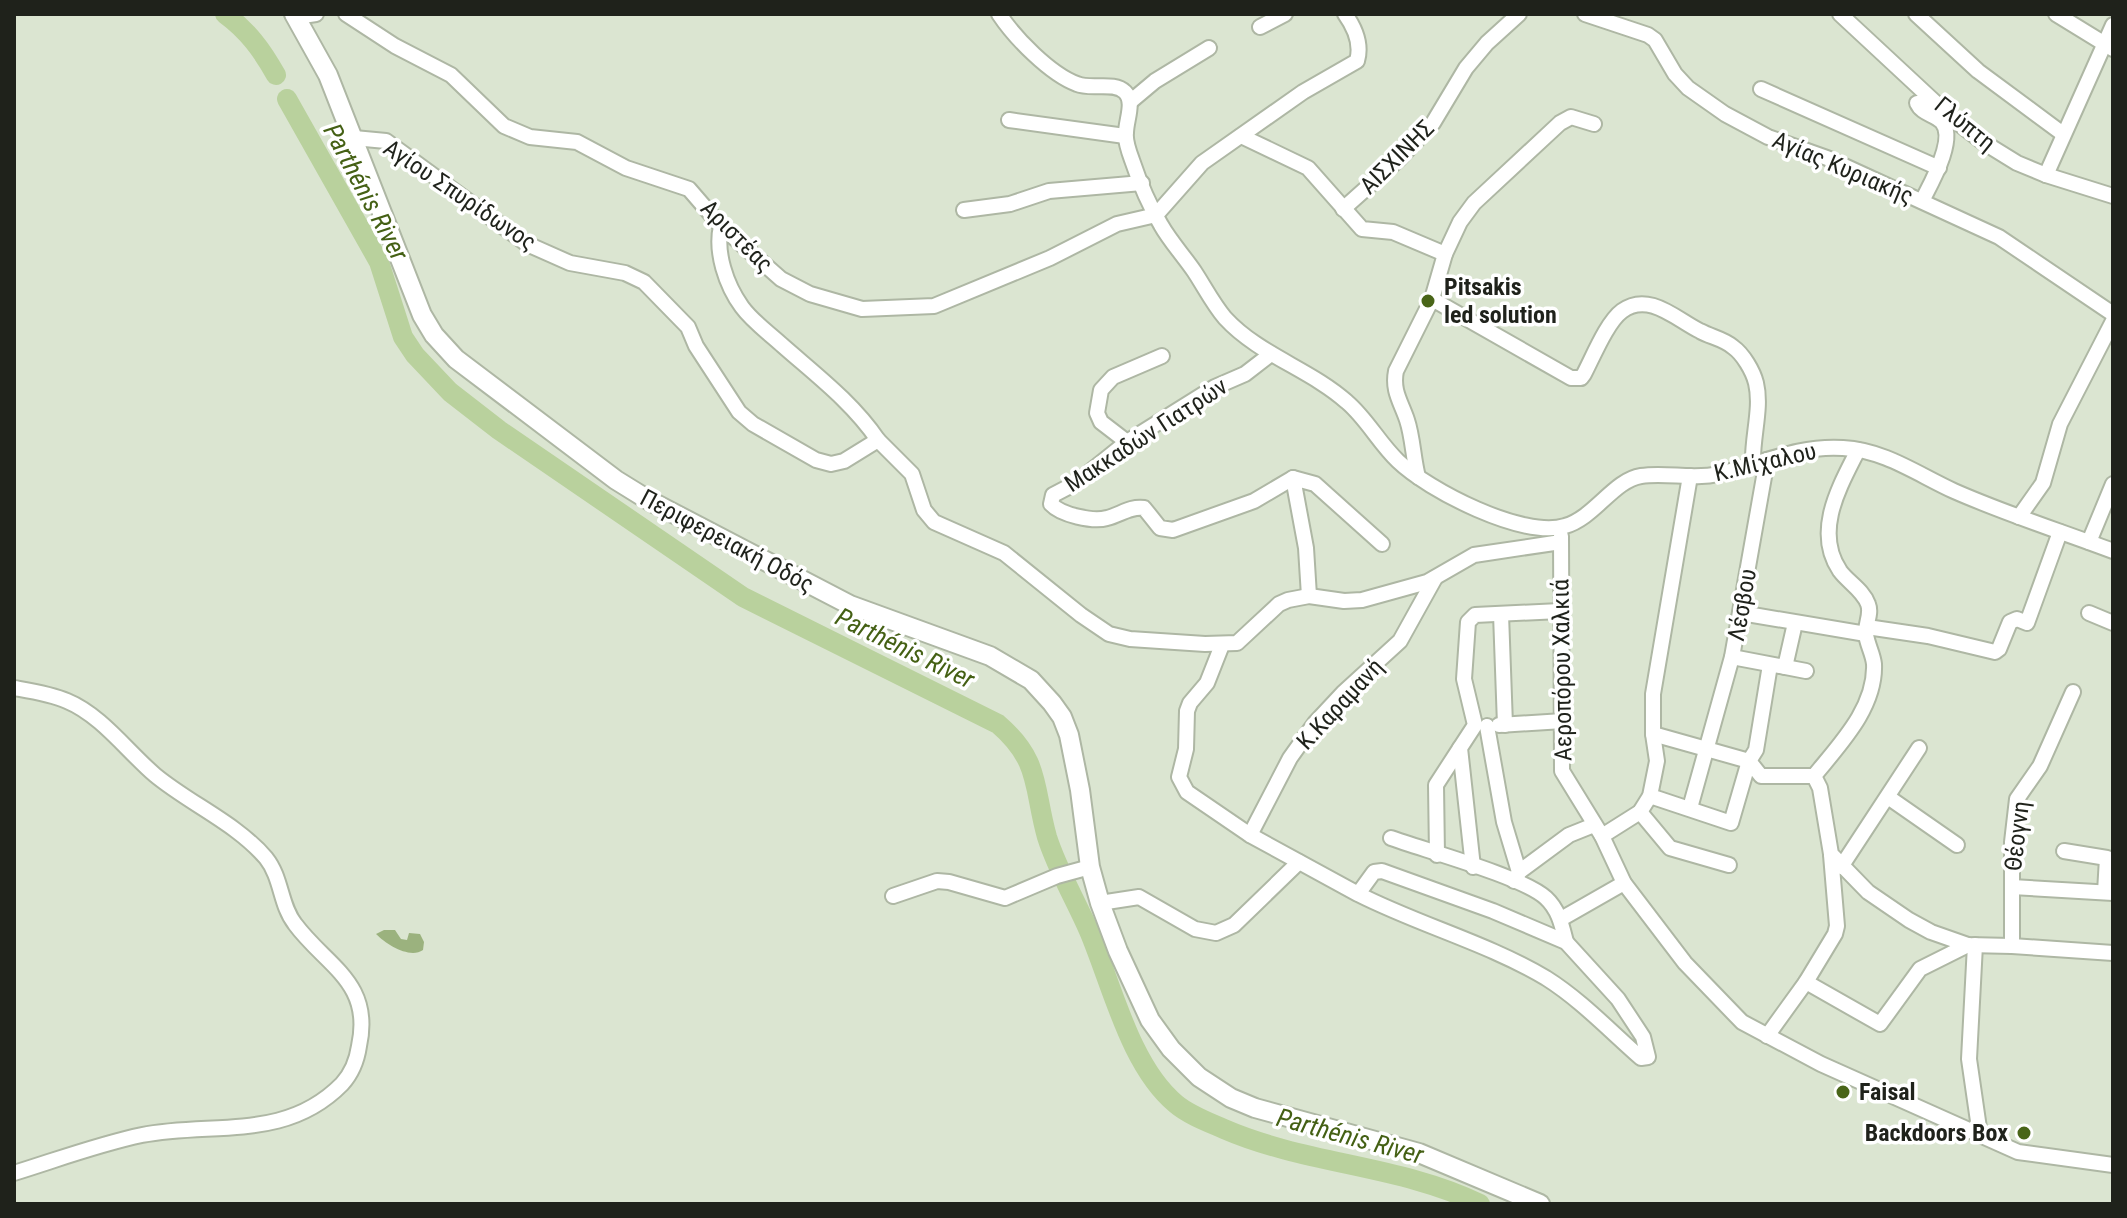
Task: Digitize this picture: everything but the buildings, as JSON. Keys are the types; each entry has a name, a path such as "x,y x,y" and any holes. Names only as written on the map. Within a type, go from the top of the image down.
{"main road":[{"name":"Περιφερειακή Οδός","path":"295,16 328,75 422,315 441,344 465,367 616,480 650,501 850,605 1005,663 1041,690 1062,717 1074,754 1084,868 1150,1020 1184,1064 1215,1088 1266,1112 1419,1153 1540,1204"}],"street":[{"path":"295,16 316,14"},
{"name":"Αριστέας","path":"346,14 395,46 451,75 504,126 530,137 577,142 636,173 683,186 693,192 721,226 789,284 828,300 862,309 921,309 946,302 1050,258 1117,224 1156,215"},
{"path":"999,14 1008,29 1040,59 1069,80 1089,87 1119,88 1128,95 1130,102 1125,136 1156,215 1225,317 1244,335 1317,379 1349,403 1398,461 1443,493 1511,522 1561,535"},
{"path":"1260,27 1285,14"},
{"path":"1156,215 1202,163 1303,92 1357,61 1359,52 1354,28 1345,14"},
{"name":"ΑΙΣΧΙΝΗΣ","path":"1445,254 1393,232 1362,229 1343,209 1399,159 1433,123 1466,68 1487,43 1519,14"},
{"name":"Γλύπτη","path":"1840,14 1953,119 1999,153 2046,175 2113,196"},
{"path":"1916,14 1978,71 2063,134"},
{"path":"2056,14 2109,47"},
{"name":"Αγίας Κυριακής","path":"1591,15 1655,40 1666,64 1688,88 1725,114 1768,137 1827,158 2013,246 2113,314"},
{"path":"2046,175 2063,134 2109,47 2113,25"},
{"path":"1130,102 1155,81 1209,48"},
{"path":"1761,89 1939,168"},
{"path":"1922,201 1939,168 1945,146 1944,125 1917,103 1922,102 1953,119"},
{"path":"1418,477 1407,420 1394,390 1394,382 1396,371 1432,299 1445,254 1460,222 1474,203 1553,128 1571,117 1594,124"},
{"path":"1009,120 1125,136"},
{"path":"1241,136 1308,168 1343,209"},
{"name":"Αγίου Σπυρίδωνος","path":"354,138 386,141 527,244 570,263 625,273 644,282 688,327 696,346 739,412 753,424 826,463 844,461 878,440"},
{"path":"964,210 1010,204 1049,191 1142,183"},
{"path":"721,226 719,244 727,281 742,307 848,403 878,440 912,474 924,510 934,522 1004,553 1109,634 1130,639 1222,645 1241,641 1279,604 1297,597 1362,600 1416,586 1479,553 1561,535"},
{"name":"Λέσβου","path":"1432,299 1577,379 1584,374 1613,320 1622,311 1645,305 1667,311 1689,326 1732,345 1756,381 1760,461 1741,613 1732,657 1690,808"},
{"path":"2019,517 2043,483 2060,424 2113,321"},
{"name":"Μακκαδών Γιατρών","path":"1271,354 1245,374 1215,387 1127,442 1076,483 1053,495 1052,506 1090,519 1105,519 1138,507 1144,508 1160,528 1173,530 1254,501 1293,478"},
{"path":"1127,442 1101,422 1097,413 1101,390 1113,377 1162,356"},
{"name":"Κ.Μίχαλου","path":"1561,535 1633,478 1717,474 1808,448 1858,450 1893,459 1953,490 2113,551"},
{"path":"1814,776 1860,714 1873,672 1866,630 1869,607 1865,598 1839,570 1832,552 1829,527 1833,500 1858,450"},
{"path":"1517,876 1569,835 1598,831 1640,812 1650,796 1657,761 1653,694 1690,476"},
{"path":"1309,596 1306,548 1293,478 1315,484 1382,544"},
{"path":"2089,542 2113,484"},
{"path":"1741,613 1795,623 1928,636 1995,652 2010,622 2017,619 2027,623 2060,532"},
{"name":"Αεροπόρου Χαλκιά","path":"1561,535 1562,771 1598,831 1624,883 1694,973 1742,1022 1821,1064 2032,1155 2113,1165"},
{"name":"Κ.Καραμανή","path":"1250,835 1290,758 1315,723 1400,641 1435,577"},
{"path":"1517,876 1481,725 1464,679 1468,622 1475,615 1560,611"},
{"path":"2089,613 2113,623"},
{"path":"1501,614 1505,725"},
{"path":"1650,796 1731,823 1749,761 1759,740 1778,666 1795,623"},
{"path":"1222,645 1207,683 1187,711 1186,749 1179,777 1187,792 1250,835 1358,894 1546,978 1590,1011 1641,1058 1648,1057 1643,1037 1618,999 1566,942 1493,911 1382,871 1374,872 1358,894"},
{"path":"1732,657 1806,671"},
{"path":"14,688 67,701 85,711 157,776 248,841 267,859 277,876 290,918 346,979 359,1008 361,1025 358,1053 345,1081 315,1106 296,1115 250,1127 178,1130 139,1136 14,1173"},
{"name":"Θέογνη","path":"2012,946 2012,842 2017,799 2040,766 2073,692"},
{"path":"1437,855 1436,785 1460,748 1481,725 1563,721"},
{"path":"1653,734 1749,761 1761,776 1814,776"},
{"path":"1460,748 1473,867"},
{"path":"1841,867 1919,748"},
{"path":"1767,1036 1806,982 1837,926 1831,854 1820,788 1814,776"},
{"path":"1888,797 1957,845"},
{"path":"1640,812 1670,848 1729,865"},
{"path":"1391,838 1473,867 1517,876 1546,898 1561,919 1566,942"},
{"path":"2012,887 2109,893 2107,858 2064,851"},
{"path":"1831,854 1868,892 1931,932 1972,945 2113,953"},
{"path":"1100,903 1139,897 1195,929 1216,933 1234,925 1299,862"},
{"path":"893,896 937,881 1005,898 1084,868"},
{"path":"1561,919 1624,883"},
{"path":"1806,982 1880,1024 1920,969 1972,945"},
{"path":"1972,945 1969,1059 1980,1135"}],"green space":[{"path":"395,930 401,939 407,940 409,933 420,934 424,942 423,950 412,953 392,946 376,934"}],"waterway":[{"path":"225,14 254,42 276,75"},
{"name":"Parthénis River","path":"287,99 379,262 403,337 415,355 450,392 499,430 743,597 998,724 1012,737 1029,763 1051,849 1089,931 1134,1047 1146,1069 1176,1104 1199,1118 1256,1141 1418,1181 1480,1204"}],"place":[{"name":"Pitsakis led solution","path":"1428,301"},
{"name":"Faisal","path":"1843,1092"},
{"name":"Backdoors Box","path":"2024,1133"}]}
